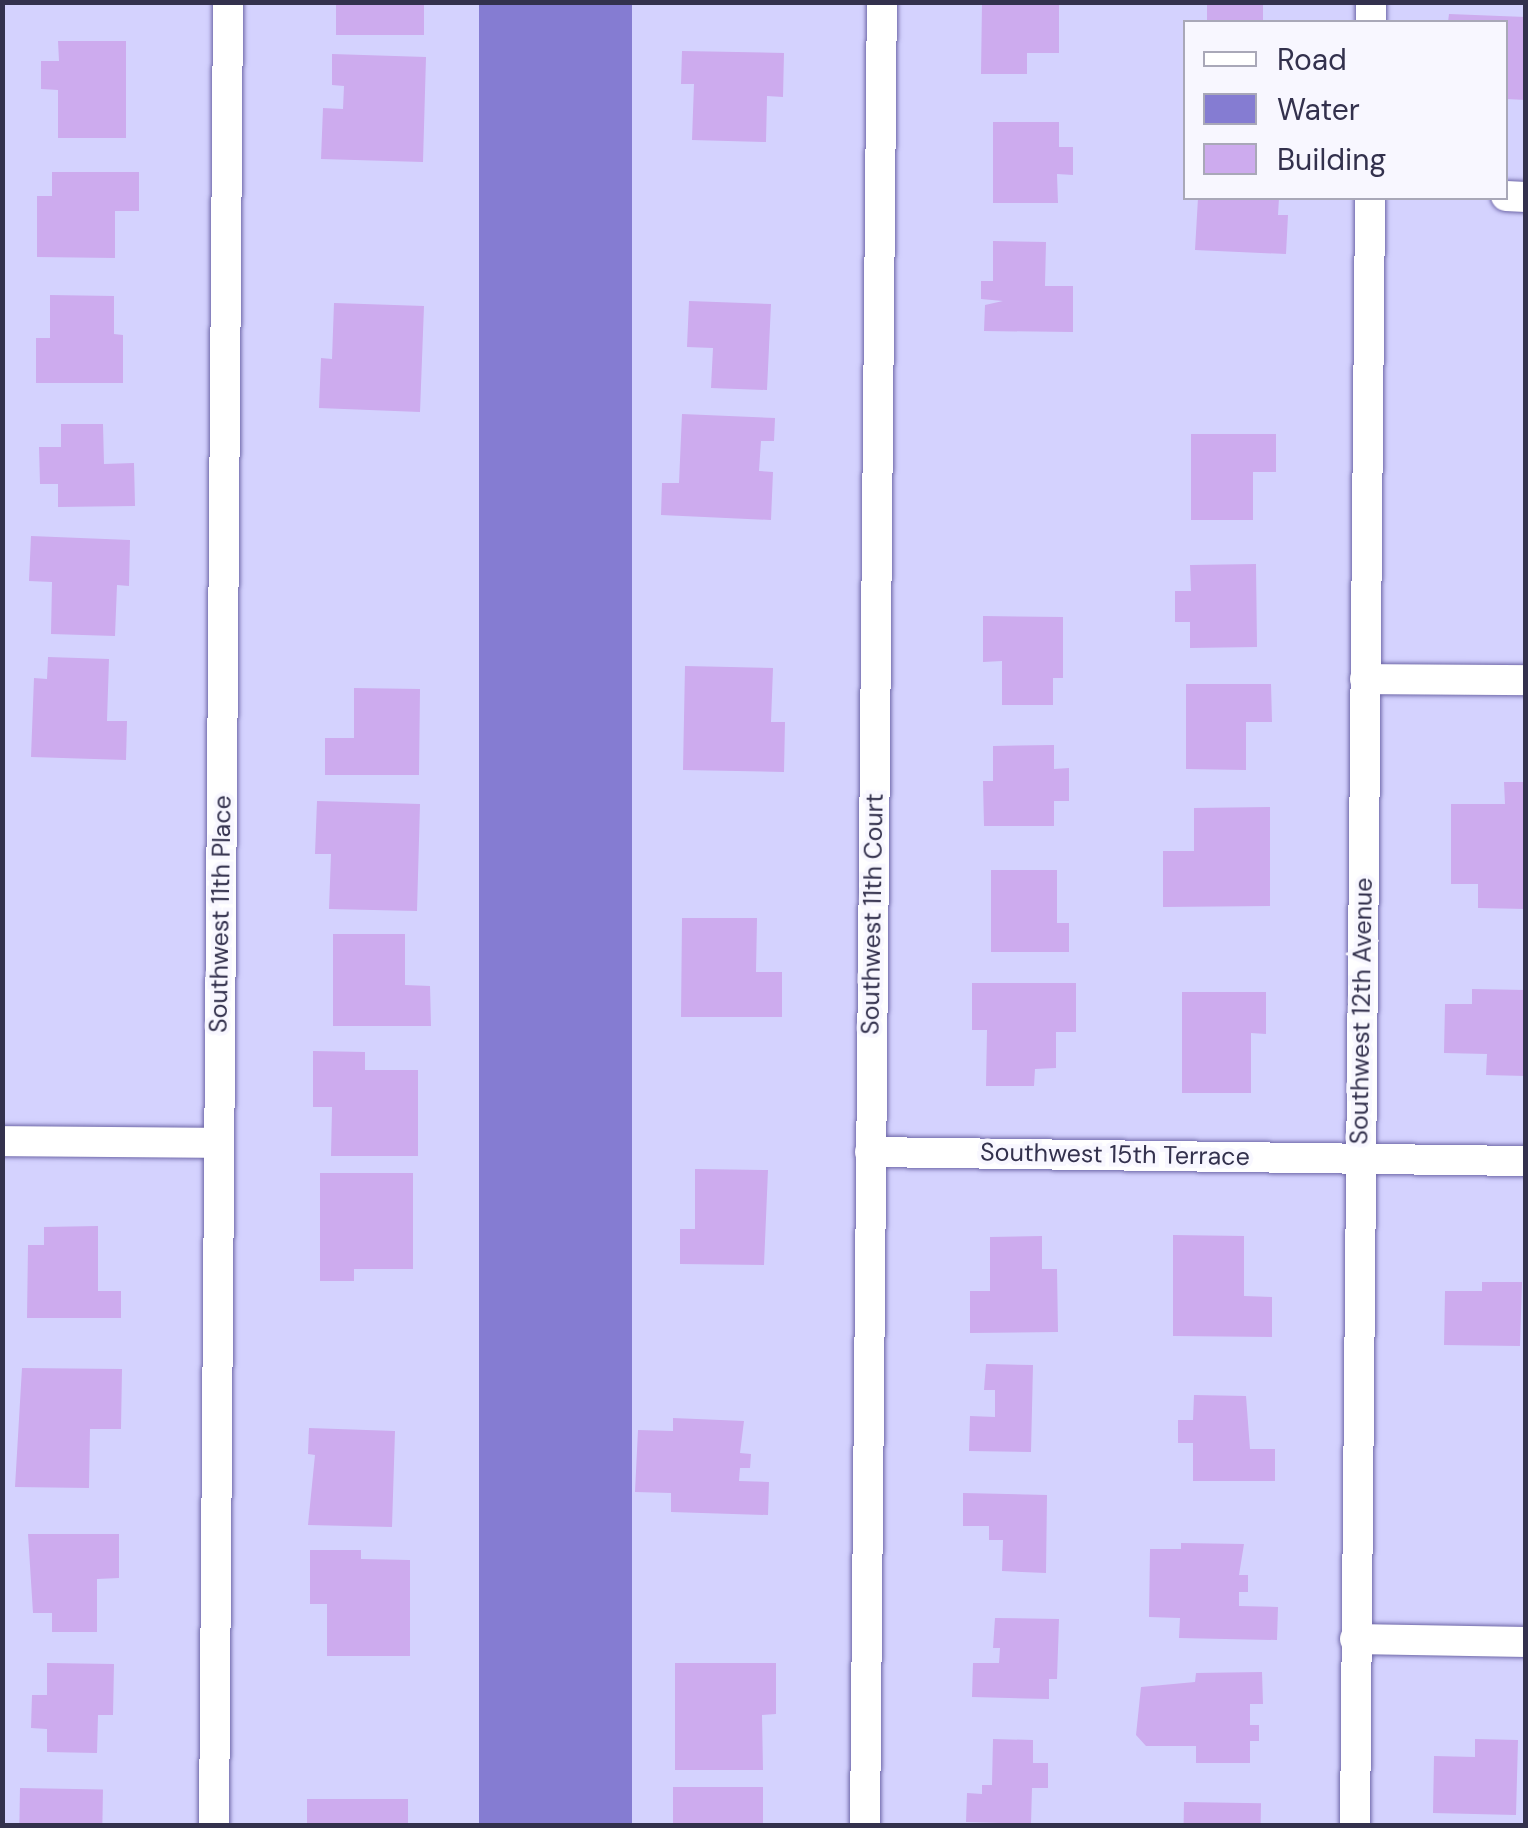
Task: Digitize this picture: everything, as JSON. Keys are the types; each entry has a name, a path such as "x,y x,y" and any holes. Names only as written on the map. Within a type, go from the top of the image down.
{"street":[{"name":"Southwest 11th Place","path":"214,1826 228,2"},
{"name":"Southwest 11th Court","path":"865,1826 882,2"},
{"name":"Southwest 12th Avenue","path":"1354,1826 1370,200"},
{"path":"1365,678 1526,680"},
{"path":"2,1141 218,1143"},
{"name":"Southwest 15th Terrace","path":"870,1152 1526,1161"},
{"path":"1355,1639 1526,1642"}],"water":[{"path":"479,3 632,3 632,1825 479,1825"}],"building":[{"path":"336,2 424,2 424,35 336,35"},
{"path":"1207,2 1263,2 1263,20 1207,20"},
{"path":"982,3 1059,4 1059,53 1027,53 1027,74 981,74"},
{"path":"1449,14 1526,17 1526,100 1508,99 1508,20 1448,20"},
{"path":"58,41 126,41 126,138 58,138 58,90 41,89 41,61 59,61"},
{"path":"682,51 784,53 783,97 767,96 766,142 692,140 694,84 681,84"},
{"path":"332,54 426,57 423,162 321,159 323,108 343,109 344,86 332,85"},
{"path":"993,122 1059,122 1059,147 1073,147 1073,175 1057,174 1058,203 993,203"},
{"path":"52,172 139,172 139,211 115,211 115,258 37,257 37,196 52,196"},
{"path":"1198,200 1279,200 1278,215 1288,215 1286,254 1195,250"},
{"path":"993,241 1046,242 1045,286 1073,286 1073,332 984,331 985,305 1003,301 981,299 981,281 993,281"},
{"path":"50,295 114,296 114,334 123,335 123,383 36,383 36,338 50,338"},
{"path":"689,301 771,304 767,390 711,388 713,348 687,347"},
{"path":"334,303 424,306 420,412 319,408 321,358 332,359"},
{"path":"682,414 775,418 774,441 761,441 759,471 773,472 771,520 661,515 662,483 679,483"},
{"path":"61,424 103,424 104,464 134,463 135,506 58,507 58,484 40,484 39,447 61,447"},
{"path":"1191,434 1276,434 1276,472 1253,472 1253,520 1191,520"},
{"path":"31,536 130,540 129,586 117,585 115,636 51,634 52,582 29,581"},
{"path":"1256,564 1257,647 1190,648 1190,622 1175,622 1175,591 1191,591 1190,565"},
{"path":"983,616 1063,617 1063,678 1053,678 1053,705 1002,705 1002,661 983,662"},
{"path":"48,657 109,659 107,721 127,721 126,760 31,757 34,678 47,679"},
{"path":"685,666 773,668 771,722 785,722 784,772 683,770"},
{"path":"1186,684 1271,684 1272,722 1246,722 1246,770 1186,769"},
{"path":"354,688 420,689 419,775 325,775 325,738 354,738"},
{"path":"1054,745 1054,769 1069,768 1069,801 1054,801 1054,826 984,826 983,781 993,781 993,746"},
{"path":"1504,782 1526,782 1526,909 1478,908 1478,884 1451,884 1451,804 1505,804"},
{"path":"317,801 420,804 417,911 329,909 331,854 315,854"},
{"path":"1270,807 1270,906 1163,907 1163,851 1194,851 1194,808"},
{"path":"991,870 1057,870 1057,923 1069,923 1069,952 991,952"},
{"path":"682,918 757,918 756,972 782,972 782,1017 681,1017"},
{"path":"333,934 405,934 405,985 430,986 431,1026 333,1026"},
{"path":"972,983 1076,983 1076,1032 1056,1032 1056,1068 1035,1069 1034,1086 986,1086 987,1030 972,1030"},
{"path":"1472,989 1526,990 1526,1076 1486,1075 1487,1054 1444,1053 1445,1004 1472,1004"},
{"path":"1182,992 1266,992 1266,1034 1251,1033 1251,1093 1182,1093"},
{"path":"313,1051 365,1052 365,1070 418,1070 418,1156 331,1156 332,1107 313,1107"},
{"path":"695,1169 768,1170 764,1265 680,1264 680,1229 695,1229"},
{"path":"320,1173 413,1173 413,1269 354,1269 354,1281 320,1281"},
{"path":"98,1226 98,1291 121,1291 121,1318 27,1318 28,1245 44,1245 44,1227"},
{"path":"1173,1235 1244,1236 1244,1296 1272,1297 1272,1337 1173,1336"},
{"path":"1042,1236 1042,1269 1057,1269 1058,1332 970,1333 970,1291 990,1291 990,1237"},
{"path":"1482,1282 1522,1282 1520,1346 1444,1345 1445,1291 1482,1291"},
{"path":"986,1364 1033,1365 1031,1452 969,1451 970,1416 995,1417 995,1390 984,1390"},
{"path":"22,1368 122,1369 121,1429 90,1429 89,1488 15,1487"},
{"path":"1194,1395 1246,1396 1250,1449 1275,1449 1275,1481 1193,1481 1193,1443 1178,1443 1178,1420 1193,1420"},
{"path":"673,1418 744,1421 740,1453 751,1454 750,1468 740,1468 739,1481 769,1482 768,1515 671,1512 671,1493 635,1492 638,1430 673,1431"},
{"path":"309,1428 395,1431 392,1527 308,1525 315,1455 308,1454"},
{"path":"963,1493 1047,1495 1046,1573 1002,1571 1003,1540 989,1540 989,1526 963,1526"},
{"path":"28,1534 119,1534 119,1578 97,1579 97,1632 52,1632 52,1613 33,1613"},
{"path":"1181,1543 1244,1544 1239,1575 1248,1575 1248,1592 1239,1592 1239,1606 1278,1607 1277,1640 1179,1638 1180,1618 1149,1617 1150,1549 1181,1549"},
{"path":"310,1550 361,1550 361,1559 410,1560 410,1656 327,1656 327,1604 310,1604"},
{"path":"995,1618 1059,1619 1057,1679 1049,1679 1049,1699 972,1697 973,1663 999,1663 1000,1648 993,1648"},
{"path":"47,1663 114,1664 113,1715 98,1715 97,1753 47,1752 47,1729 31,1728 32,1695 47,1695"},
{"path":"675,1663 776,1663 776,1714 762,1715 763,1770 675,1770"},
{"path":"1262,1672 1263,1704 1250,1704 1250,1725 1259,1725 1259,1741 1250,1741 1250,1763 1196,1763 1196,1746 1146,1746 1136,1735 1141,1687 1195,1682 1196,1673"},
{"path":"993,1739 1033,1740 1033,1763 1048,1763 1048,1788 1032,1788 1031,1824 966,1822 967,1793 982,1794 982,1785 992,1785"},
{"path":"1475,1739 1518,1740 1516,1815 1433,1813 1434,1756 1475,1757"},
{"path":"673,1787 763,1787 763,1826 673,1826"},
{"path":"20,1788 103,1789 102,1826 19,1826"},
{"path":"307,1799 408,1799 408,1826 307,1826"},
{"path":"1184,1802 1261,1803 1261,1826 1184,1826"}]}
